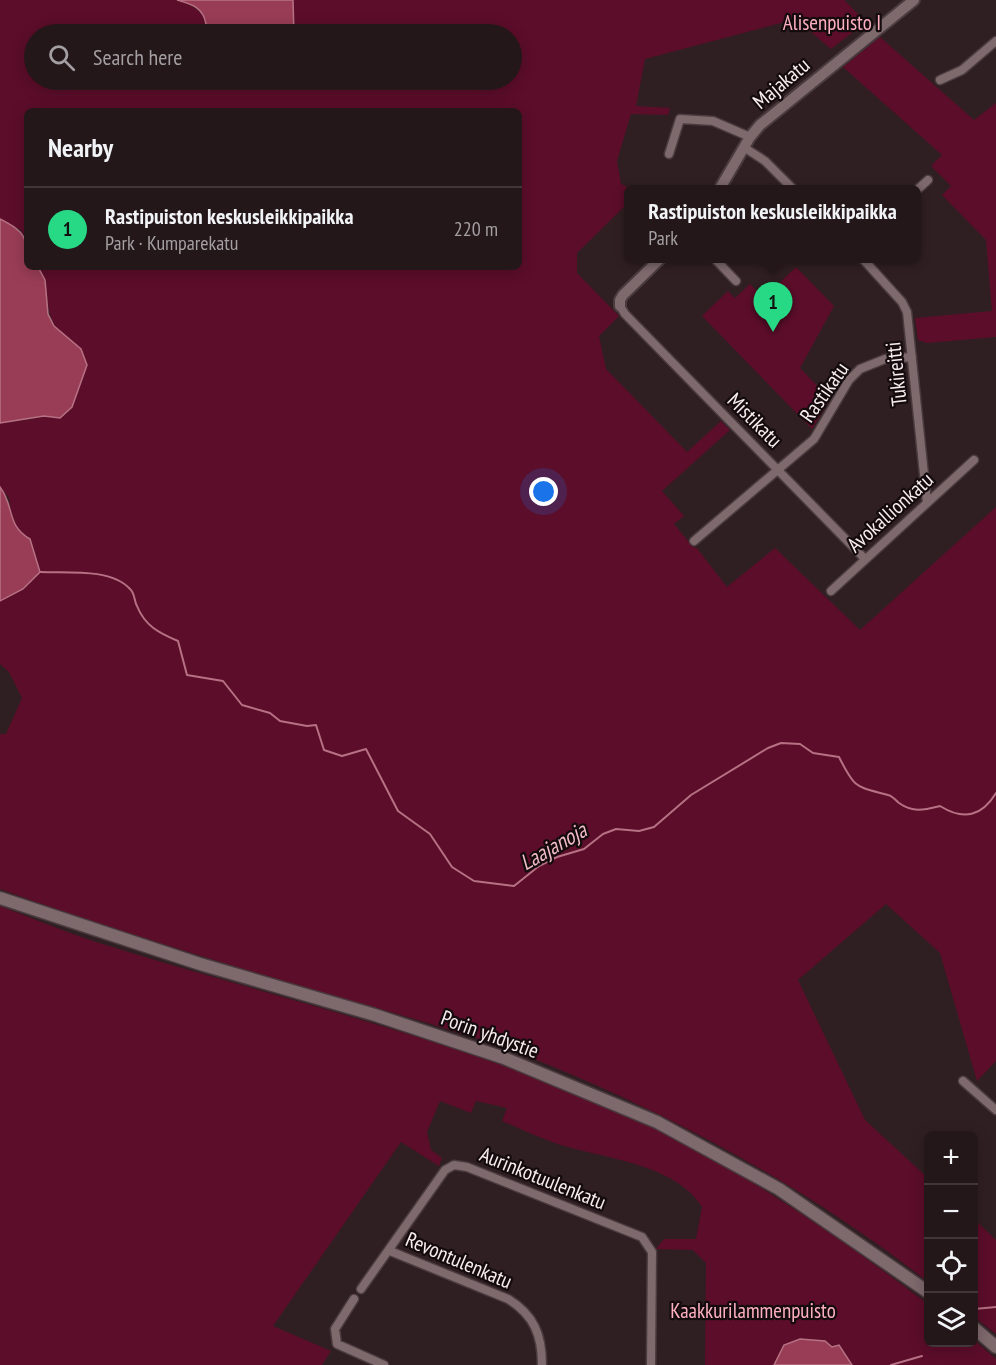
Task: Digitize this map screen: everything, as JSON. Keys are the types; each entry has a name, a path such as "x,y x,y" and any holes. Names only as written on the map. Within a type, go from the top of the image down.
{"main road":[{"name":"Porin yhdystie","path":"0,898 200,964 375,1014 504,1058 646,1117 673,1129 779,1189 924,1289"},
{"path":"978,1331 996,1347"}],"street":[{"name":"Majakatu","path":"722,185 750,136 766,120 914,0"},
{"path":"940,80 962,70 996,41"},
{"path":"669,154 680,119 713,121 750,136"},
{"path":"745,148 765,161 790,185"},
{"path":"921,186 928,180"},
{"path":"620,306 620,300 656,263"},
{"path":"719,263 736,281"},
{"name":"Tukireitti","path":"867,263 902,302 909,323 927,503"},
{"name":"Mistikatu","path":"620,306 625,314 865,559"},
{"name":"Rastikatu","path":"694,541 814,439 849,380 860,369 885,359 912,357"},
{"name":"Avokallionkatu","path":"831,591 974,460"},
{"path":"963,1081 996,1110"},
{"name":"Aurinkotuulenkatu","path":"361,1288 390,1251 445,1170 454,1165 467,1167 642,1237 652,1252 651,1365"},
{"name":"Revontulenkatu","path":"390,1251 508,1299 523,1308 538,1332 542,1344 542,1365"},
{"path":"354,1299 335,1329 336,1344 384,1365"}],"green space":[{"name":"Alisenpuisto I","path":"0,0 177,0 187,3 200,12 211,24 24,24 24,90 522,90 522,24 294,24 293,0 844,0 866,22 831,49 796,19 645,59 636,106 670,108 668,115 631,114 617,161 621,184 624,186 624,207 577,253 577,273 619,316 599,336 606,369 687,452 721,421 730,430 662,491 684,516 674,524 694,548 696,547 727,587 775,548 860,630 996,507 996,1061 977,1081 940,953 886,904 798,980 865,1120 924,1174 924,1279 837,1217 790,1186 741,1158 642,1106 539,1061 458,1032 160,943 0,889 0,734 6,734 22,698 9,672 0,664 0,601 23,589 30,539 18,532 12,520 9,498 0,487 0,423 32,419 72,407 81,349 68,340 53,322 39,270 522,270 522,108 24,108 24,236 21,230 0,219"},
{"path":"880,37 974,120 996,103 996,337 927,343 918,340 915,318 992,311 986,240 942,195 951,186 931,166 942,155 843,67"},
{"path":"796,267 834,306 800,368 830,399 812,429 702,316 728,291 735,298 750,284 764,298"},
{"name":"Kaakkurilammenpuisto","path":"0,906 96,942 436,1043 570,1091 635,1119 750,1181 823,1228 924,1301 924,1347 978,1347 978,1343 996,1359 996,1365 852,1365 839,1346 832,1347 825,1341 784,1345 774,1365 705,1365 706,1263 693,1250 656,1249 664,1239 696,1239 702,1207 690,1193 675,1181 658,1172 619,1159 554,1143 502,1121 507,1108 476,1101 471,1113 440,1101 427,1132 431,1150 442,1158 439,1166 401,1142 273,1326 331,1351 322,1365 0,1365"},
{"path":"978,1223 996,1240 996,1334 978,1320"}],"shaded area":[{"path":"177,0 293,0 294,24 206,24 199,10"},
{"path":"0,219 16,228 24,237 24,270 40,270 45,280 48,314 54,326 81,349 87,365 72,407 60,418 44,416 0,423"},
{"path":"0,487 5,494 17,528 30,539 40,572 23,589 0,601"},
{"path":"800,1339 825,1341 832,1347 839,1345 852,1365 774,1365 784,1345"}],"waterway":[{"name":"Laajanoja","path":"40,572 88,573 122,582 132,591 140,613 148,624 178,641 187,675 223,681 242,705 270,713 280,721 307,726 316,725 324,750 342,756 366,749 398,811 430,834 452,867 474,881 514,886 539,866 557,857 584,849 603,834 616,829 639,831 654,827 691,795 768,748 781,743 800,744 813,753 839,757 857,785 893,797 904,806 914,809 940,806 957,814 972,814 985,807 996,793"},
{"path":"978,1309 996,1307"},
{"path":"891,1365 922,1356"}],"place":[{"name":"Rastipuiston keskusleikkipaikka","path":"773,332"}]}
